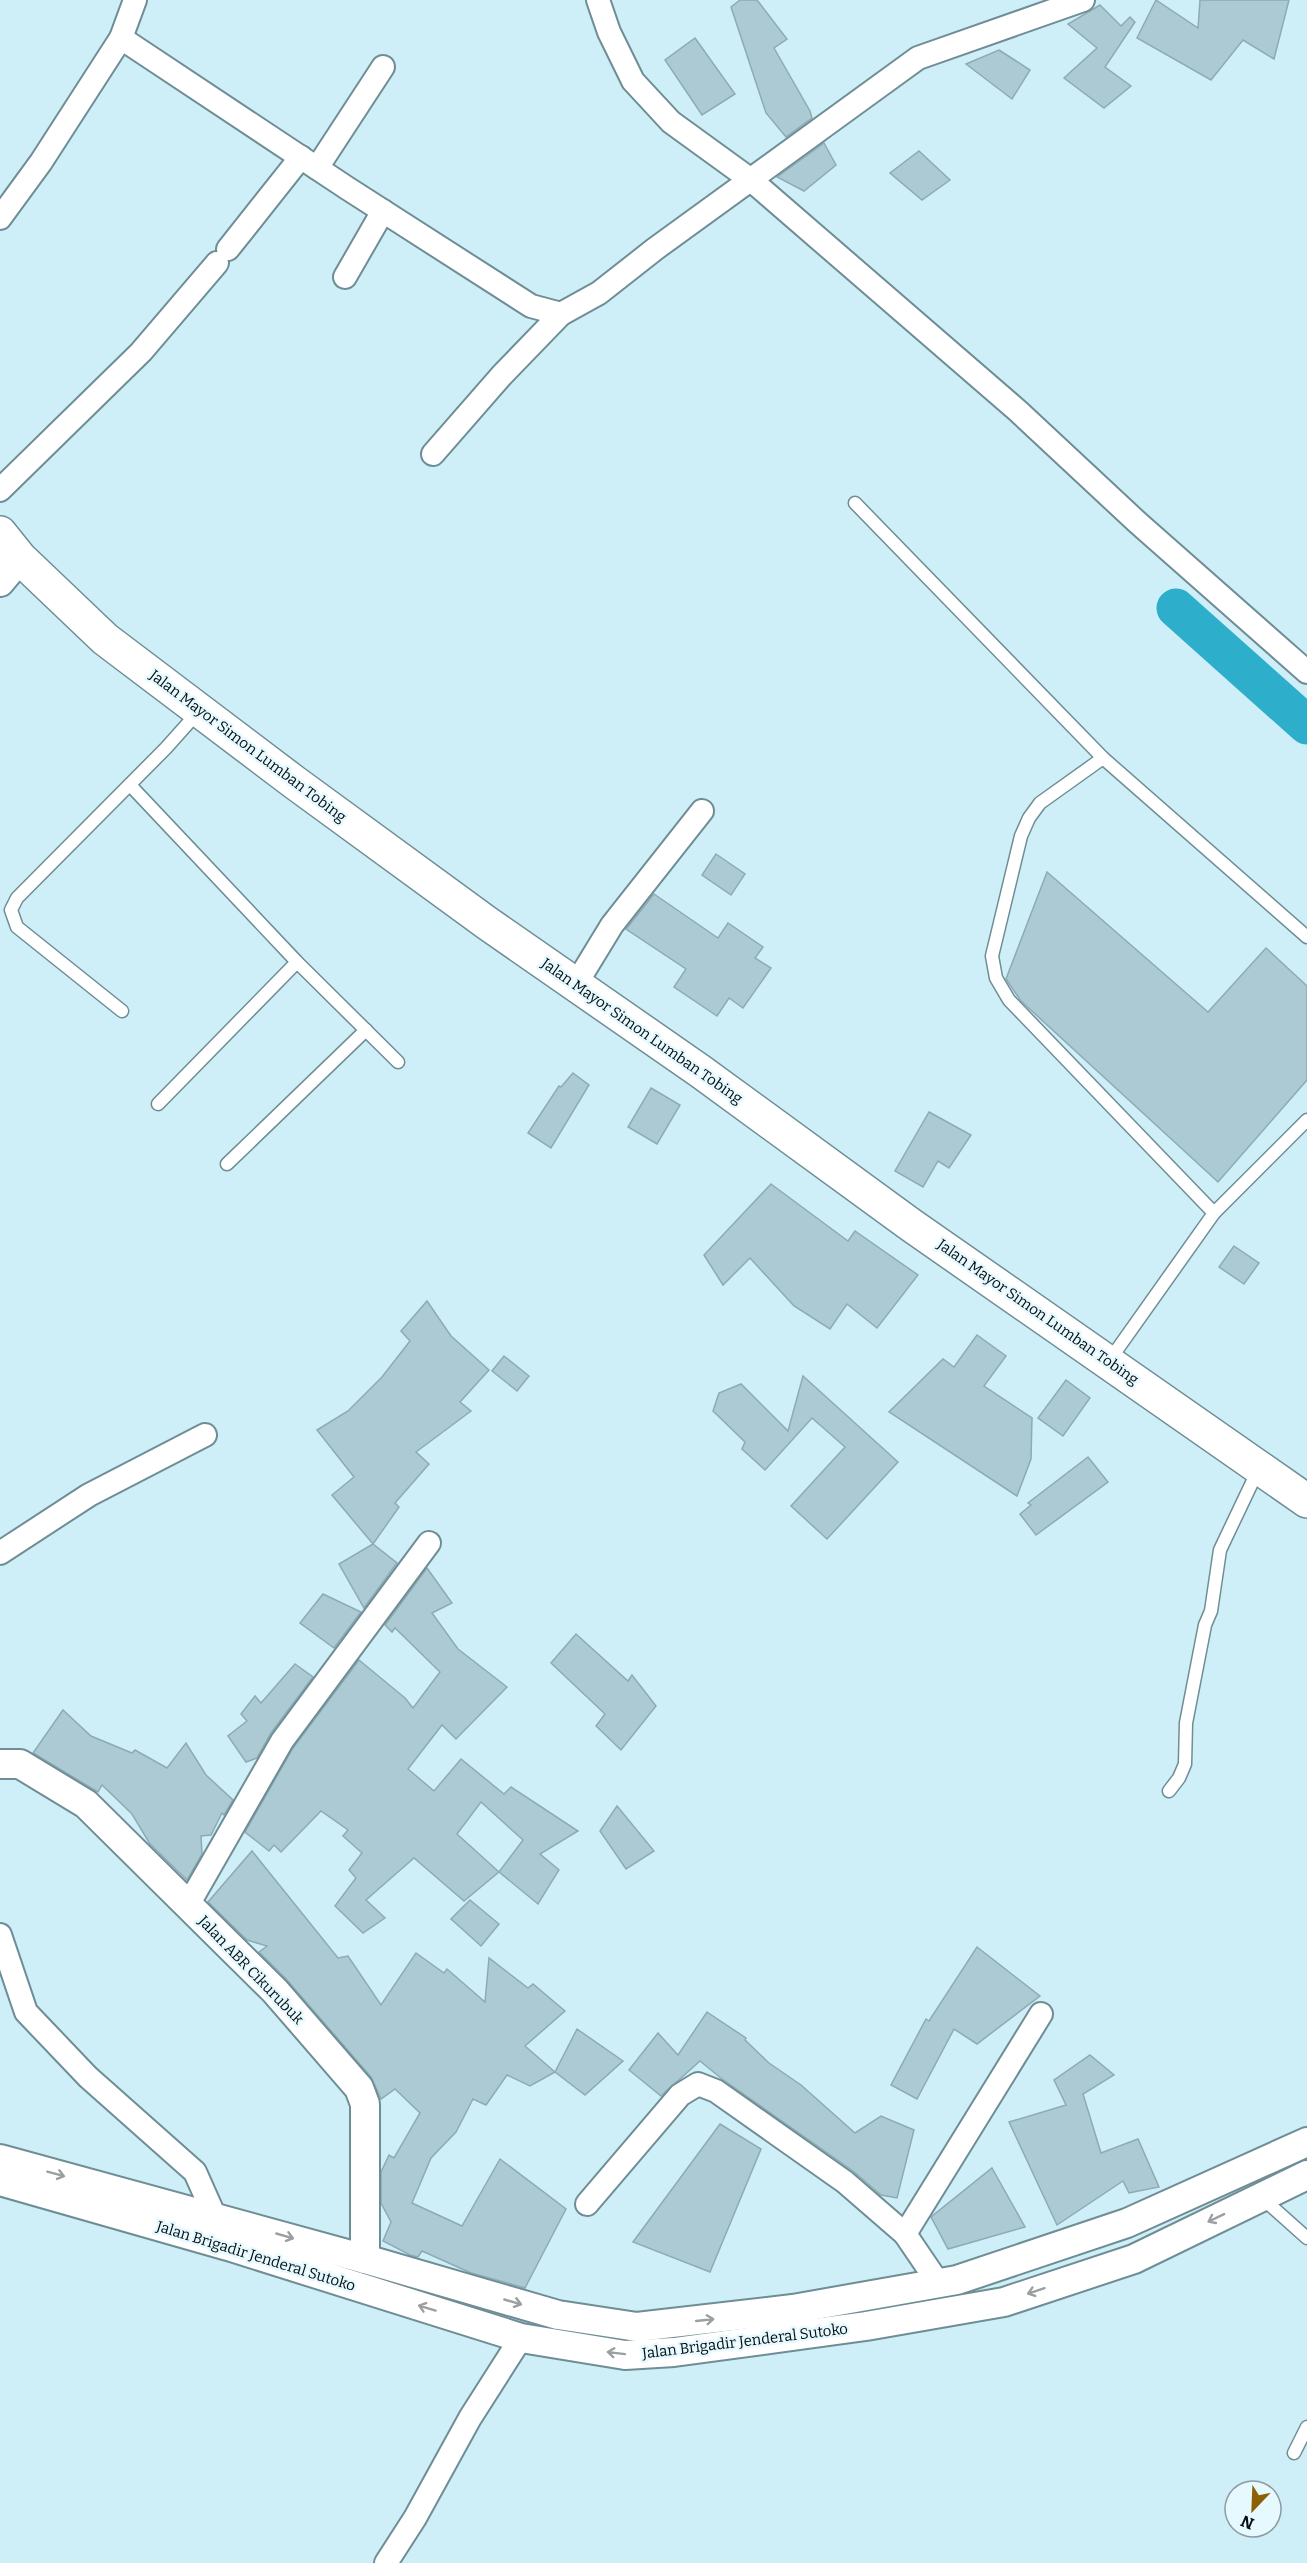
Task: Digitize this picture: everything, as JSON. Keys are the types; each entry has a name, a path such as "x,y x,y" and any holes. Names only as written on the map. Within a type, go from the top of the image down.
{"main road":[{"name":"Jalan Mayor Simon Lumban Tobing","path":"7,557 105,639 487,923 1307,1501"}],"street":[{"path":"0,218 41,162 121,38 135,0"},
{"path":"598,0 609,32 633,81 671,122 752,180 1018,411 1137,522 1307,672"},
{"path":"433,454 502,375 561,314 599,293 655,249 918,58 1083,0"},
{"path":"121,38 531,306 561,314"},
{"path":"0,490 141,352 223,256 309,162 383,67"},
{"path":"345,278 383,211"},
{"path":"576,984 612,925 702,811"},
{"path":"0,1553 89,1495 205,1435"},
{"path":"188,1905 282,1741 429,1543"},
{"name":"Jalan ABR Cikurubuk","path":"0,1764 21,1764 86,1804 275,1991 359,2088 365,2103 365,2259"},
{"path":"0,1935 26,2012 88,2077 195,2172 215,2217"},
{"path":"905,2234 1041,2014"},
{"path":"587,2204 680,2095 698,2084 716,2091 845,2182 905,2234 939,2284"},
{"path":"0,2159 215,2217 243,2238 365,2259 558,2315 637,2327 795,2322 957,2280 1127,2223 1307,2142"},
{"name":"Jalan Brigadir Jenderal Sutoko","path":"0,2181 243,2238 521,2338 626,2355 674,2352 795,2322 866,2326 1004,2302 1134,2259 1307,2175"},
{"path":"1127,2223 1134,2259"},
{"path":"386,2563 415,2518 470,2418 521,2338"}],"lane":[{"path":"855,503 1103,758 1307,937"},
{"path":"122,1011 17,927 11,910 17,898 130,785 200,710"},
{"path":"1103,758 1040,803 1029,818 1022,836 992,956 996,978 1009,1000 1214,1213"},
{"path":"130,785 297,962 398,1062"},
{"path":"158,1104 297,962"},
{"path":"227,1164 366,1030"},
{"path":"1109,1361 1214,1213 1307,1120"},
{"path":"1169,1791 1179,1778 1185,1764 1186,1723 1205,1626 1211,1611 1220,1550 1259,1468"},
{"path":"1260,2196 1307,2238"},
{"path":"1294,2453 1307,2427"}],"building":[{"path":"740,0 757,0 787,39 774,48 812,118 786,137 766,113 731,7"},
{"path":"1156,0 1198,28 1200,0 1289,0 1274,59 1243,40 1211,80 1137,38"},
{"path":"1100,5 1121,26 1130,17 1135,22 1105,67 1131,86 1104,108 1064,78 1097,48 1068,24"},
{"path":"695,38 735,94 702,115 665,60"},
{"path":"999,50 1030,70 1012,99 966,64"},
{"path":"824,143 836,165 804,191 777,177"},
{"path":"919,151 950,180 922,200 890,173"},
{"path":"716,854 745,874 731,895 702,875"},
{"path":"1047,872 1208,1012 1266,948 1307,986 1307,1080 1218,1182 1021,1001 1006,979"},
{"path":"654,894 718,938 728,923 763,947 755,958 771,968 743,1008 729,998 717,1016 674,987 686,969 626,929"},
{"path":"573,1073 589,1085 551,1148 528,1133 559,1086 561,1087"},
{"path":"651,1088 680,1105 657,1144 628,1127"},
{"path":"929,1112 971,1135 949,1168 938,1161 923,1187 895,1171"},
{"path":"771,1184 848,1241 855,1231 918,1275 877,1328 847,1304 830,1329 794,1306 750,1258 723,1285 704,1255"},
{"path":"1234,1246 1259,1263 1244,1284 1219,1267"},
{"path":"427,1301 451,1336 489,1370 460,1402 471,1411 416,1452 429,1464 395,1503 399,1507 373,1544 332,1495 354,1477 317,1430 348,1411 382,1377 410,1341 401,1331"},
{"path":"977,1335 1006,1356 984,1386 1032,1418 1031,1459 1017,1496 889,1412 943,1359 954,1367"},
{"path":"504,1356 529,1376 517,1391 492,1371"},
{"path":"803,1376 898,1462 827,1539 791,1506 845,1447 812,1418 765,1470 742,1449 745,1442 713,1411 719,1393 741,1384 788,1431"},
{"path":"1066,1380 1090,1398 1063,1436 1038,1418"},
{"path":"1088,1457 1108,1482 1036,1535 1020,1514 1031,1505 1028,1503"},
{"path":"373,1544 397,1563 364,1608 339,1564"},
{"path":"427,1568 452,1603 432,1613 458,1649 507,1687 456,1739 442,1725 408,1769 434,1791 461,1759 504,1794 511,1787 578,1831 540,1854 559,1870 538,1904 499,1872 464,1901 414,1858 366,1900 385,1918 363,1933 335,1906 356,1878 349,1870 362,1853 343,1836 348,1830 321,1811 281,1852 274,1845 269,1851 245,1832 293,1748 359,1660 405,1698 413,1708 440,1672 395,1628 392,1632 385,1625","holes":["481,1802 523,1840 499,1872 457,1834"]},
{"path":"323,1594 361,1612 334,1648 300,1623"},
{"path":"576,1634 628,1681 632,1675 656,1706 621,1750 596,1726 605,1714 551,1663"},
{"path":"295,1664 313,1677 271,1733 257,1758 246,1762 228,1736 247,1721 241,1714 255,1696 261,1703"},
{"path":"63,1710 91,1736 132,1753 135,1750 167,1768 186,1743 206,1775 233,1800 224,1815 222,1813 211,1835 201,1836 202,1854 187,1880 150,1844 132,1814 102,1785 98,1792 33,1753"},
{"path":"617,1806 654,1851 626,1869 600,1831"},
{"path":"252,1851 338,1958 348,1956 381,2005 416,1953 444,1973 447,1969 485,2002 489,1958 528,1988 533,1984 565,2011 525,2046 555,2072 530,2086 507,2075 486,2105 473,2099 456,2132 431,2158 412,2203 462,2226 500,2159 566,2209 525,2288 471,2273 422,2251 418,2257 410,2255 383,2241 391,2222 381,2203 381,2172 389,2155 394,2158 420,2113 395,2089 381,2099 371,2077 287,1980 259,1952 267,1946 247,1940 208,1902"},
{"path":"470,1900 499,1924 481,1946 451,1919"},
{"path":"977,1947 1040,1996 977,2044 954,2029 917,2099 891,2085 926,2019 929,2021"},
{"path":"707,2012 746,2038 745,2040 769,2063 801,2085 855,2133 881,2116 914,2130 897,2198 881,2195 853,2171 700,2061 661,2096 629,2070 658,2033 678,2055"},
{"path":"577,2029 623,2061 585,2095 555,2072"},
{"path":"1090,2055 1114,2075 1083,2094 1101,2153 1138,2139 1159,2187 1129,2193 1123,2181 1057,2225 1009,2122 1066,2105 1054,2080"},
{"path":"720,2124 761,2149 710,2272 633,2242"},
{"path":"992,2168 1025,2227 948,2249 931,2217"}],"waterway":[{"path":"1176,608 1307,725"}]}
